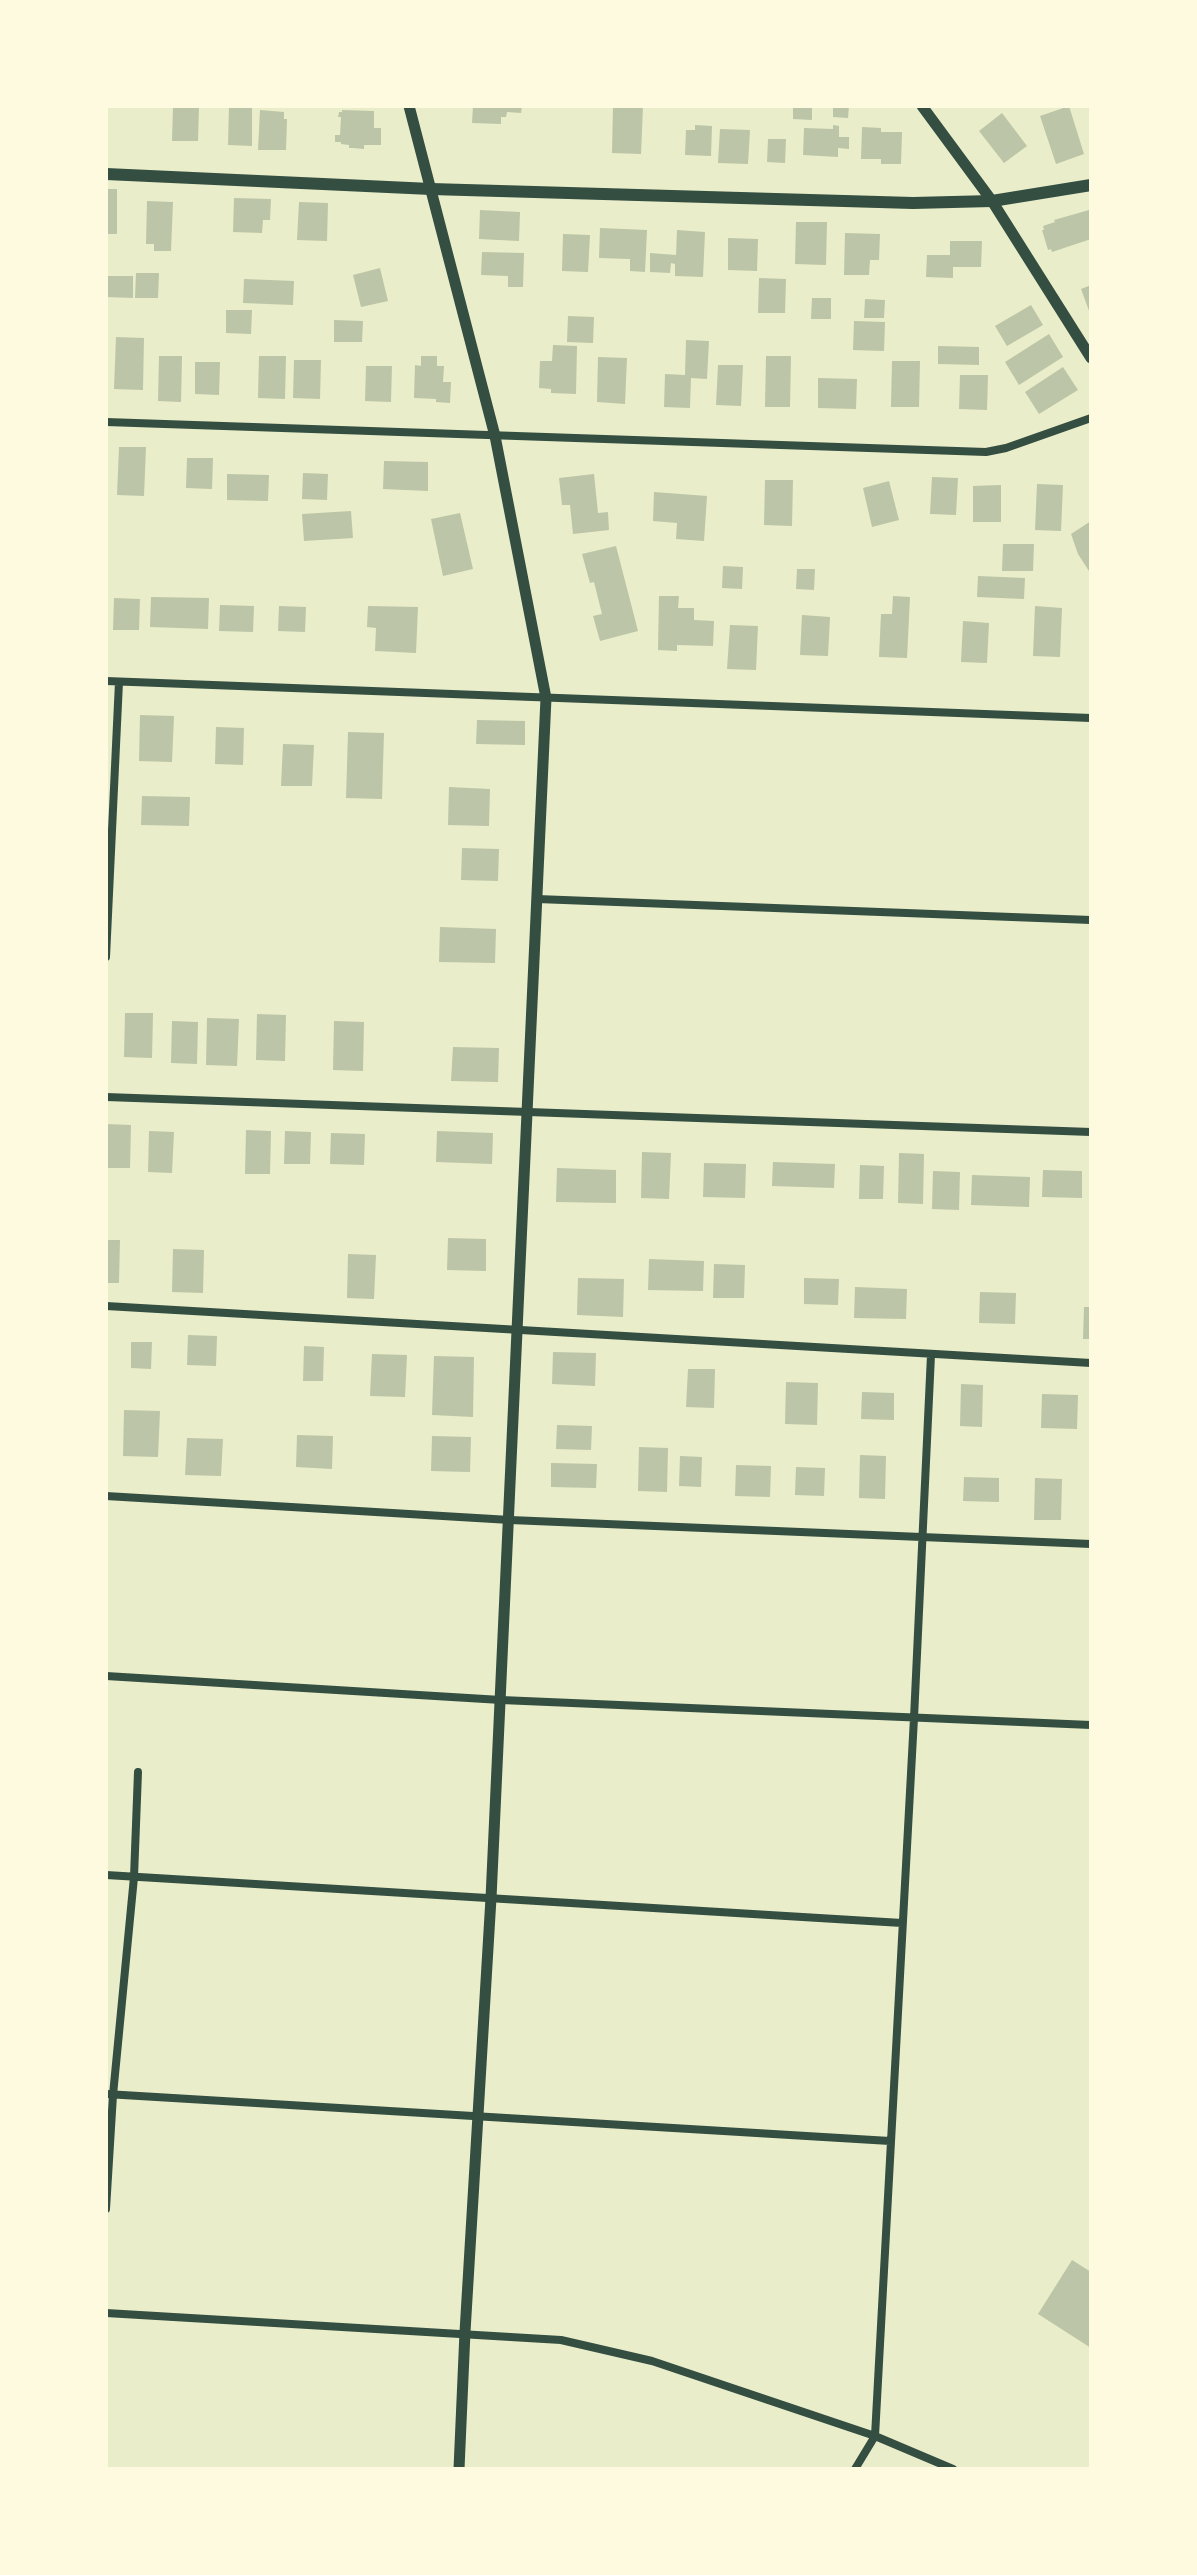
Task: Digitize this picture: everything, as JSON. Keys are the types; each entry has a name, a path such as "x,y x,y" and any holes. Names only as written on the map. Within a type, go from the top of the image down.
{"main road":[{"path":"106,174 431,189 913,203 992,201 1091,185"}],"street":[{"path":"409,106 495,436 546,698 510,1520 459,2469"},
{"path":"922,106 992,201 1091,358"},
{"path":"106,422 986,452 1091,418"},
{"path":"106,681 1091,718"},
{"path":"106,957 119,682"},
{"path":"537,899 1091,920"},
{"path":"106,1097 1091,1132"},
{"path":"106,1306 1091,1363"},
{"path":"855,2469 875,2436 931,1355"},
{"path":"106,1496 510,1520 1091,1544"},
{"path":"106,1676 501,1700 1091,1725"},
{"path":"106,2209 110,2095 134,1877 138,1772"},
{"path":"106,1875 902,1923"},
{"path":"110,2095 890,2141"},
{"path":"106,2313 561,2340 652,2361 875,2436 953,2469"}],"building":[{"path":"173,106 199,106 198,141 172,141"},
{"path":"229,106 252,106 252,146 228,145"},
{"path":"473,106 522,106 521,113 507,112 506,117 501,117 501,124 472,123"},
{"path":"613,106 643,106 641,154 612,153"},
{"path":"793,106 812,106 812,120 793,119"},
{"path":"833,106 849,106 848,118 833,117"},
{"path":"1069,106 1084,154 1056,164 1040,116"},
{"path":"260,110 284,112 284,119 287,119 286,150 258,150"},
{"path":"342,110 374,111 374,128 381,128 381,145 364,145 364,149 349,148 349,145 335,142 335,135 340,135 341,117 338,117"},
{"path":"1002,113 1027,146 1004,163 979,131"},
{"path":"695,125 712,126 711,156 685,155 686,130 695,130"},
{"path":"833,125 839,126 839,137 849,137 849,149 838,148 838,157 803,155 804,128 833,129"},
{"path":"862,127 881,128 881,132 902,132 901,164 881,164 881,159 861,159"},
{"path":"720,129 750,130 748,164 718,163"},
{"path":"768,139 786,139 785,163 767,162"},
{"path":"106,189 117,189 117,234 106,234"},
{"path":"234,198 271,199 270,220 263,220 262,233 233,232"},
{"path":"147,201 173,202 171,251 154,251 154,244 146,244"},
{"path":"299,202 328,203 327,241 297,240"},
{"path":"480,210 520,212 519,241 479,239"},
{"path":"1089,210 1091,239 1052,252 1048,250 1043,226"},
{"path":"796,222 827,222 826,265 795,264"},
{"path":"600,228 647,230 645,272 630,271 630,259 599,258"},
{"path":"677,230 705,232 703,277 675,276 675,264 671,263 670,273 650,272 650,253 676,255"},
{"path":"845,233 880,234 879,260 870,260 869,275 844,275"},
{"path":"563,234 590,235 588,272 562,271"},
{"path":"728,238 758,239 757,271 728,270"},
{"path":"950,241 982,241 981,267 953,267 953,278 926,277 927,255 950,255"},
{"path":"482,252 524,253 523,287 508,287 508,276 481,275"},
{"path":"380,268 388,301 361,307 353,275"},
{"path":"136,273 159,273 158,298 135,298"},
{"path":"106,276 133,276 133,298 106,297"},
{"path":"759,278 786,279 785,313 758,313"},
{"path":"244,279 294,281 293,305 243,303"},
{"path":"1091,285 1091,316 1081,289"},
{"path":"812,298 831,298 831,319 811,319"},
{"path":"865,299 885,300 884,318 864,318"},
{"path":"1031,305 1043,325 1007,346 995,326"},
{"path":"226,310 252,310 251,334 226,333"},
{"path":"568,316 594,317 593,343 567,342"},
{"path":"334,320 363,321 362,342 334,342"},
{"path":"854,321 885,322 884,351 853,350"},
{"path":"1049,334 1063,357 1019,385 1005,362"},
{"path":"116,337 144,338 143,390 114,389"},
{"path":"686,340 709,341 707,379 691,378 690,408 664,407 665,374 685,375"},
{"path":"553,345 577,346 576,394 551,393 551,389 539,388 540,361 552,361"},
{"path":"938,346 979,347 979,365 938,364"},
{"path":"159,356 182,356 181,402 158,401"},
{"path":"259,356 286,356 285,399 258,398"},
{"path":"421,356 437,356 437,366 444,366 443,382 451,382 450,403 414,398 415,365 421,366"},
{"path":"766,356 791,356 790,407 765,407"},
{"path":"598,357 627,358 625,404 597,402"},
{"path":"294,360 321,360 320,399 293,398"},
{"path":"892,361 920,361 919,407 891,407"},
{"path":"195,362 220,362 219,395 195,394"},
{"path":"718,365 743,365 741,406 716,405"},
{"path":"366,366 392,366 391,402 365,401"},
{"path":"1063,367 1078,390 1039,414 1025,392"},
{"path":"960,375 988,375 987,410 959,409"},
{"path":"818,378 857,379 856,409 818,408"},
{"path":"119,447 146,447 144,496 117,495"},
{"path":"187,458 213,458 212,489 186,488"},
{"path":"384,461 428,462 428,491 383,489"},
{"path":"303,473 328,474 327,500 302,499"},
{"path":"227,474 269,475 268,501 227,500"},
{"path":"594,474 598,513 608,512 609,530 573,534 570,505 562,505 559,478"},
{"path":"932,477 958,478 956,515 930,514"},
{"path":"765,480 793,480 792,526 764,525"},
{"path":"889,481 899,520 872,527 863,488"},
{"path":"1037,484 1063,485 1061,531 1035,530"},
{"path":"1001,485 1001,522 973,522 973,486"},
{"path":"654,492 707,496 704,541 676,539 677,523 653,521"},
{"path":"351,511 353,538 304,541 302,514"},
{"path":"460,513 473,569 443,576 431,519"},
{"path":"1091,521 1089,571 1078,554 1071,534"},
{"path":"1003,544 1034,544 1033,571 1002,571"},
{"path":"616,546 638,631 600,641 593,616 602,614 594,582 590,583 582,554"},
{"path":"723,566 743,567 742,589 722,588"},
{"path":"797,569 815,569 814,590 796,589"},
{"path":"978,576 1025,578 1024,599 977,597"},
{"path":"659,596 679,596 678,608 694,608 694,620 714,621 713,646 677,645 677,651 658,650"},
{"path":"893,596 910,597 907,658 879,657 881,614 892,614"},
{"path":"151,597 209,598 208,629 150,627"},
{"path":"114,598 140,599 139,630 113,630"},
{"path":"220,605 254,606 253,632 219,631"},
{"path":"279,606 306,607 305,632 278,631"},
{"path":"368,606 418,607 416,653 375,651 376,628 367,627"},
{"path":"1035,606 1062,608 1060,657 1033,656"},
{"path":"802,615 830,617 828,656 800,655"},
{"path":"963,621 989,623 987,663 961,662"},
{"path":"730,625 758,626 756,670 727,669"},
{"path":"140,715 174,716 172,762 139,761"},
{"path":"477,720 525,721 525,745 476,744"},
{"path":"216,727 244,728 243,765 215,764"},
{"path":"348,732 384,733 382,799 346,798"},
{"path":"283,744 314,745 312,786 281,786"},
{"path":"449,787 490,789 489,826 448,825"},
{"path":"142,796 190,797 189,826 141,825"},
{"path":"462,848 499,849 498,881 461,880"},
{"path":"440,927 496,929 495,963 439,962"},
{"path":"125,1013 153,1013 152,1058 124,1057"},
{"path":"257,1014 286,1015 285,1061 256,1060"},
{"path":"207,1018 239,1019 237,1066 206,1065"},
{"path":"172,1021 198,1022 197,1064 171,1063"},
{"path":"334,1021 364,1022 363,1071 333,1070"},
{"path":"453,1047 499,1048 498,1082 451,1081"},
{"path":"106,1124 131,1125 130,1168 106,1168"},
{"path":"246,1130 271,1131 270,1174 245,1174"},
{"path":"149,1131 174,1132 172,1173 148,1172"},
{"path":"285,1131 311,1132 310,1164 284,1164"},
{"path":"437,1131 493,1133 492,1164 436,1162"},
{"path":"331,1133 365,1134 364,1165 330,1164"},
{"path":"642,1152 671,1153 669,1199 641,1198"},
{"path":"899,1153 924,1154 923,1204 898,1203"},
{"path":"773,1162 835,1164 834,1188 772,1186"},
{"path":"704,1163 746,1164 745,1198 703,1197"},
{"path":"860,1165 884,1166 883,1199 859,1199"},
{"path":"557,1168 616,1170 616,1203 556,1202"},
{"path":"1043,1170 1082,1171 1082,1198 1042,1197"},
{"path":"933,1171 960,1172 959,1210 932,1209"},
{"path":"972,1175 1030,1177 1029,1207 971,1205"},
{"path":"448,1238 486,1239 486,1271 447,1270"},
{"path":"106,1240 120,1240 119,1283 106,1283"},
{"path":"173,1249 204,1250 203,1293 172,1292"},
{"path":"348,1254 376,1255 374,1299 347,1298"},
{"path":"649,1259 704,1261 703,1291 648,1290"},
{"path":"714,1264 745,1265 744,1298 713,1298"},
{"path":"578,1278 624,1279 623,1317 577,1315"},
{"path":"804,1278 839,1279 838,1305 804,1304"},
{"path":"855,1287 907,1289 906,1319 854,1318"},
{"path":"980,1292 1016,1293 1015,1324 979,1323"},
{"path":"1084,1307 1091,1307 1091,1339 1083,1339"},
{"path":"188,1335 217,1336 216,1366 187,1365"},
{"path":"131,1342 152,1342 151,1369 131,1368"},
{"path":"304,1346 324,1347 323,1381 303,1381"},
{"path":"553,1352 596,1353 595,1386 552,1384"},
{"path":"372,1354 407,1355 405,1397 370,1396"},
{"path":"434,1356 474,1357 473,1417 432,1415"},
{"path":"688,1369 715,1369 714,1408 686,1407"},
{"path":"786,1382 818,1383 817,1425 785,1424"},
{"path":"961,1384 983,1385 982,1427 960,1426"},
{"path":"862,1392 894,1393 894,1420 861,1419"},
{"path":"1042,1394 1078,1395 1077,1429 1041,1428"},
{"path":"124,1410 160,1411 158,1457 123,1456"},
{"path":"557,1425 592,1426 591,1450 556,1449"},
{"path":"297,1435 333,1436 332,1469 296,1467"},
{"path":"432,1436 471,1437 470,1472 431,1471"},
{"path":"187,1438 223,1439 221,1476 185,1475"},
{"path":"639,1447 668,1448 667,1492 638,1491"},
{"path":"860,1455 886,1456 885,1499 859,1498"},
{"path":"680,1456 702,1457 701,1487 679,1486"},
{"path":"551,1463 597,1464 596,1488 551,1487"},
{"path":"736,1465 771,1466 770,1497 735,1496"},
{"path":"796,1467 825,1468 824,1496 795,1495"},
{"path":"964,1477 999,1478 999,1502 963,1501"},
{"path":"1035,1478 1062,1479 1061,1520 1034,1520"},
{"path":"1072,2260 1091,2272 1091,2348 1038,2314"}]}
